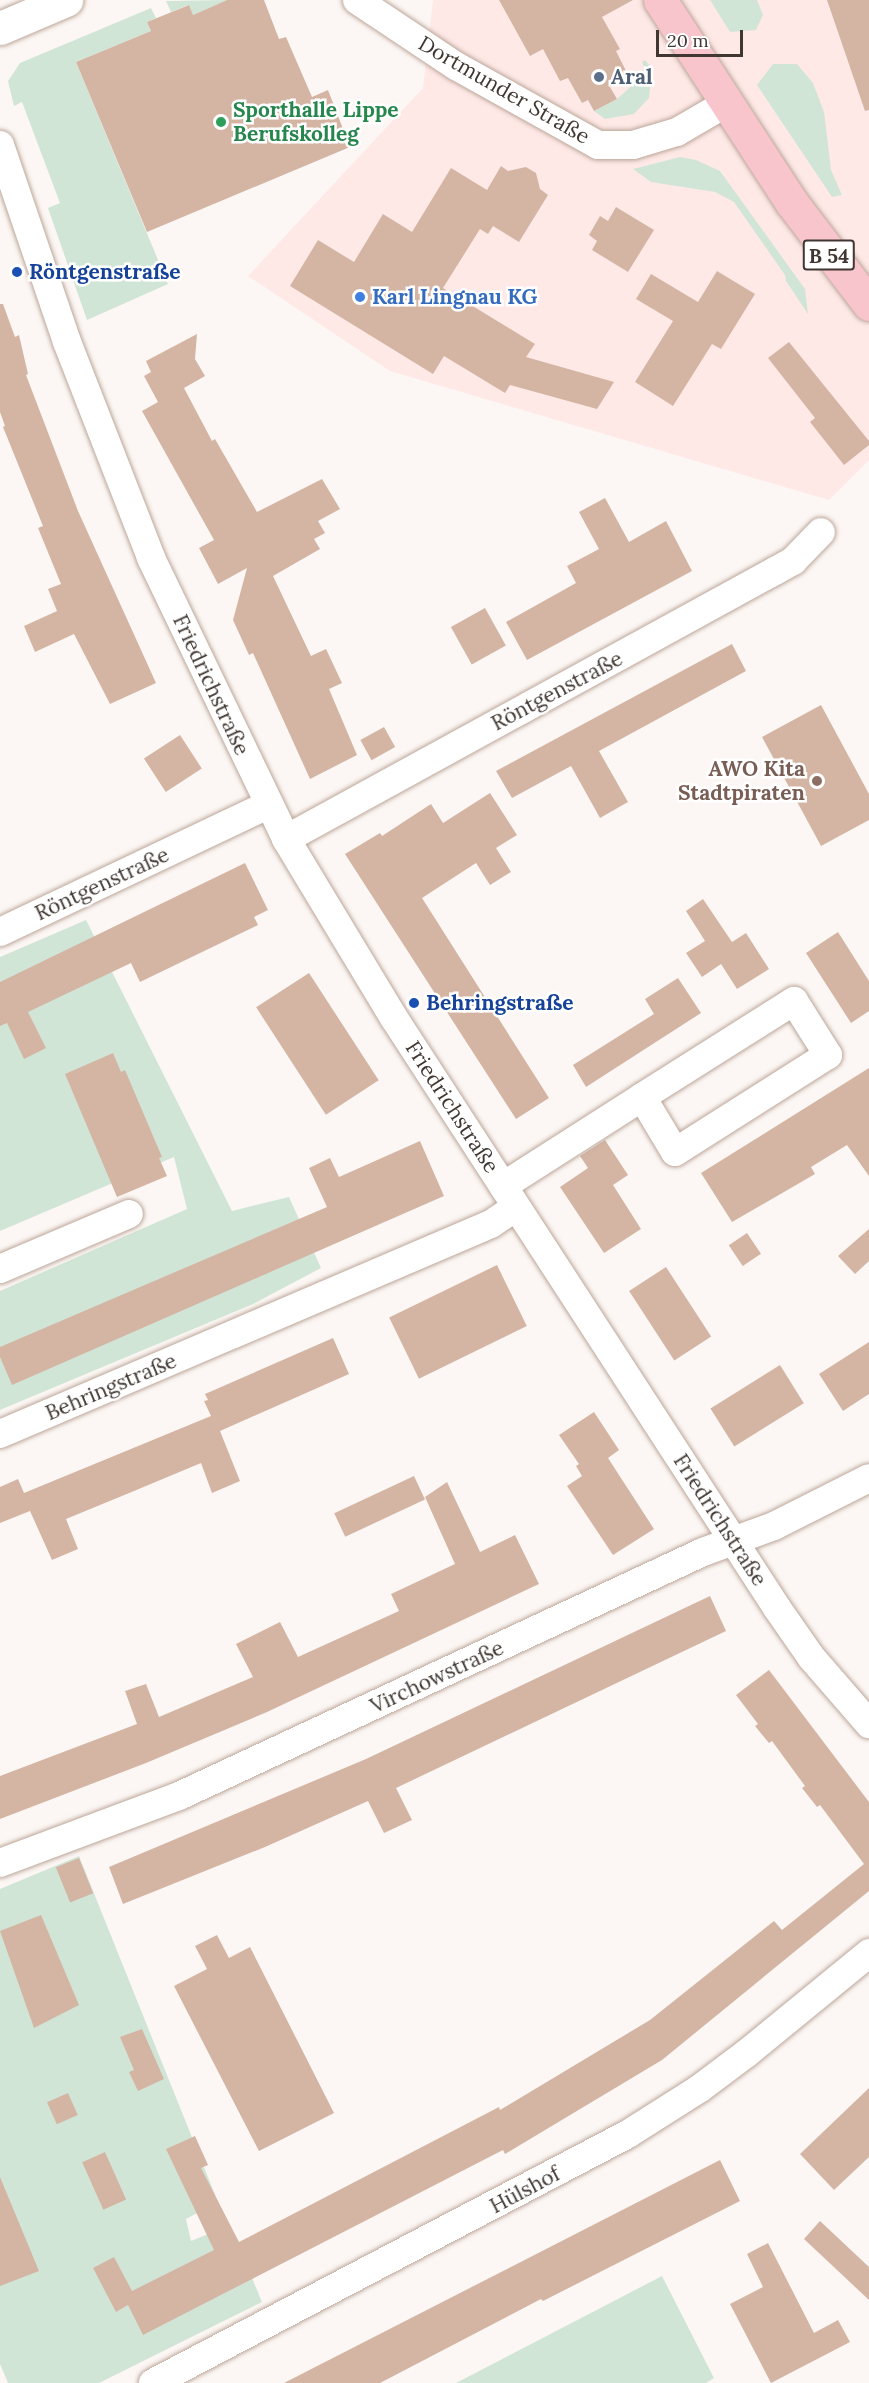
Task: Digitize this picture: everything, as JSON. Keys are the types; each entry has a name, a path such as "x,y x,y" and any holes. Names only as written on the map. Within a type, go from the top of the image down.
{"main road":[{"name":"B 54","path":"660,0 725,104 798,212 869,304"}],"street":[{"path":"0,28 66,0"},
{"name":"Dortmunder Straße","path":"357,0 456,66 598,145 633,145 677,132 725,104"},
{"name":"Friedrichstraße","path":"0,145 67,342 106,447 152,558 267,805 375,988 734,1541 811,1657 869,1724"},
{"name":"Röntgenstraße","path":"286,839 793,561 821,532"},
{"name":"Röntgenstraße","path":"0,932 267,805"},
{"name":"Friedrichstraße","path":"510,1197 642,1097 794,1000 828,1055 675,1152 642,1097"},
{"name":"Behringstraße","path":"0,1434 491,1224 510,1197"},
{"path":"0,1269 129,1214"},
{"name":"Virchowstraße","path":"0,1863 179,1796 703,1552 774,1526 869,1479"},
{"name":"Hülshof","path":"153,2383 628,2134 699,2089 747,2053 869,1953"}],"shaded area":[{"path":"433,0 869,0 869,460 829,500 390,371 248,276 423,88"}],"green space":[{"path":"227,0 193,15 188,5 171,12 166,1"},
{"path":"710,0 757,0 763,15 756,30 730,32"},
{"path":"151,8 156,18 147,22 151,31 76,62 168,284 87,320 48,208 60,203 22,102 14,106 8,81 20,63"},
{"path":"645,60 652,68 649,98 634,114 605,119 594,111 617,99 639,79 638,73 645,69 642,62"},
{"path":"773,64 797,64 813,83 824,112 831,170 842,195 832,197 757,85"},
{"path":"680,157 696,160 720,171 805,289 808,314 786,281 785,275 734,202 715,192 651,182 633,169"},
{"path":"86,920 232,1211 289,1197 321,1268 253,1304 0,1410 0,1291 187,1209 174,1157 0,1231 0,957"},
{"path":"79,1856 218,2202 186,2219 191,2241 230,2225 262,2302 99,2383 8,2383 0,2364 0,1889"},
{"path":"662,2276 714,2378 706,2383 456,2383"}],"building":[{"name":"Sporthalle Lippe Berufskolleg","path":"227,0 264,0 279,39 286,37 312,97 328,90 350,147 147,232 76,62 151,31 147,22 189,5 193,15"},
{"path":"499,0 633,0 602,17 620,49 616,51 629,77 610,87 617,99 594,111 588,100 582,103 568,78 560,81 543,49 530,56"},
{"path":"827,0 869,0 869,110 865,111"},
{"path":"501,166 508,171 526,167 536,173 540,189 548,195 519,242 493,226 488,234 480,229 443,288 535,344 526,357 614,382 597,409 510,385 505,393 444,356 433,374 290,286 318,240 354,262 383,214 412,232 451,168 487,190"},
{"path":"616,207 654,230 628,272 592,250 597,241 589,235 600,216 608,221"},
{"path":"717,271 755,294 721,349 712,344 673,406 635,382 673,321 636,299 651,274 698,302"},
{"path":"0,304 3,304 15,337 19,335 28,374 26,375 78,511 156,683 110,704 74,634 35,652 24,626 57,611 48,589 61,584 38,528 43,526 3,427 5,426 0,412"},
{"path":"197,334 195,359 205,376 184,388 212,441 215,439 257,512 322,479 340,509 318,521 325,533 314,539 320,549 273,576 311,656 326,649 342,683 329,689 357,755 310,779 253,653 249,655 233,620 247,568 218,584 199,548 214,540 142,411 158,402 144,376 151,372 146,361"},
{"path":"789,342 869,441 869,445 844,465 810,422 815,418 768,358"},
{"path":"605,498 629,542 666,521 692,571 527,660 506,622 576,583 567,566 599,549 579,512"},
{"path":"485,608 506,646 472,665 451,627"},
{"path":"732,644 746,671 599,751 628,802 600,818 571,766 512,798 496,771"},
{"path":"821,705 869,794 869,820 821,846 762,737"},
{"path":"384,727 395,747 372,760 360,740"},
{"path":"180,735 202,769 166,792 144,758"},
{"path":"490,793 517,835 496,848 511,872 490,885 476,863 422,898 549,1098 516,1119 345,854 380,833 382,836 431,804 443,823"},
{"path":"245,863 268,910 254,917 258,925 140,982 131,963 28,1012 46,1048 24,1059 7,1023 0,1026 0,982"},
{"path":"703,899 732,942 746,933 769,969 737,989 721,964 702,977 686,953 705,941 686,911"},
{"path":"838,932 869,981 869,1011 851,1023 806,953"},
{"path":"309,973 379,1080 326,1115 256,1007"},
{"path":"678,978 701,1013 586,1087 573,1065 654,1014 645,999"},
{"path":"113,1053 121,1072 125,1070 162,1157 159,1158 167,1176 117,1197 65,1074"},
{"path":"869,1068 869,1176 847,1145 811,1167 815,1174 732,1222 701,1173"},
{"path":"605,1140 628,1175 613,1185 641,1229 604,1253 560,1187 588,1168 580,1156"},
{"path":"420,1141 444,1196 12,1385 0,1357 0,1347 327,1207 309,1168 330,1158 339,1177"},
{"path":"869,1229 869,1261 855,1274 838,1256"},
{"path":"747,1233 761,1254 743,1266 729,1245"},
{"path":"497,1265 527,1326 419,1379 389,1318"},
{"path":"666,1267 711,1337 674,1361 629,1291"},
{"path":"333,1338 349,1374 220,1431 240,1481 212,1493 201,1463 66,1519 78,1549 52,1560 30,1511 0,1523 0,1487 18,1479 24,1493 211,1416 204,1401 208,1400 205,1394"},
{"path":"869,1342 869,1394 843,1411 819,1374"},
{"path":"780,1365 804,1403 734,1447 710,1408"},
{"path":"594,1412 619,1450 608,1458 654,1529 613,1555 567,1486 582,1476 576,1466 579,1464 559,1435"},
{"path":"414,1476 425,1500 345,1537 334,1513"},
{"path":"447,1482 480,1552 515,1535 539,1584 267,1712 146,1763 0,1819 0,1776 137,1724 125,1691 146,1684 159,1717 253,1677 236,1644 280,1622 298,1657 399,1611 391,1594 455,1564 425,1497"},
{"path":"710,1596 726,1631 396,1788 412,1820 384,1833 368,1801 265,1847 123,1904 109,1867 366,1759"},
{"path":"769,1670 869,1802 869,1891 662,2060 505,2154 503,2150 143,2335 128,2305 116,2312 93,2268 114,2257 132,2291 214,2250 166,2149 195,2136 208,2165 201,2168 239,2242 499,2107 500,2110 650,2020 774,1921 782,1930 864,1864 820,1805 817,1807 802,1788 805,1786 772,1741 769,1743 755,1726 758,1724 736,1695"},
{"path":"79,1858 93,1893 70,1903 56,1867"},
{"path":"41,1915 79,2005 34,2028 0,1931"},
{"path":"217,1935 229,1958 250,1947 334,2113 259,2151 174,1986 207,1969 195,1946"},
{"path":"142,2029 164,2079 138,2091 129,2072 134,2070 120,2037"},
{"path":"869,2088 869,2157 834,2190 800,2154"},
{"path":"68,2093 78,2115 57,2124 47,2102"},
{"path":"105,2152 126,2200 103,2210 82,2162"},
{"path":"720,2160 740,2201 543,2301 541,2299 380,2383 284,2383"},
{"path":"0,2177 39,2271 0,2286"},
{"path":"820,2221 869,2267 869,2300 804,2239"},
{"path":"768,2243 814,2333 838,2320 850,2342 771,2383 730,2304 763,2287 747,2254"}],"place":[{"name":"Aral","path":"599,77"},
{"name":"Sporthalle Lippe Berufskolleg","path":"221,122"},
{"name":"Röntgenstraße","path":"17,272"},
{"name":"Karl Lingnau KG","path":"360,297"},
{"name":"AWO Kita Stadtpiraten","path":"817,781"},
{"name":"Behringstraße","path":"414,1003"}]}
